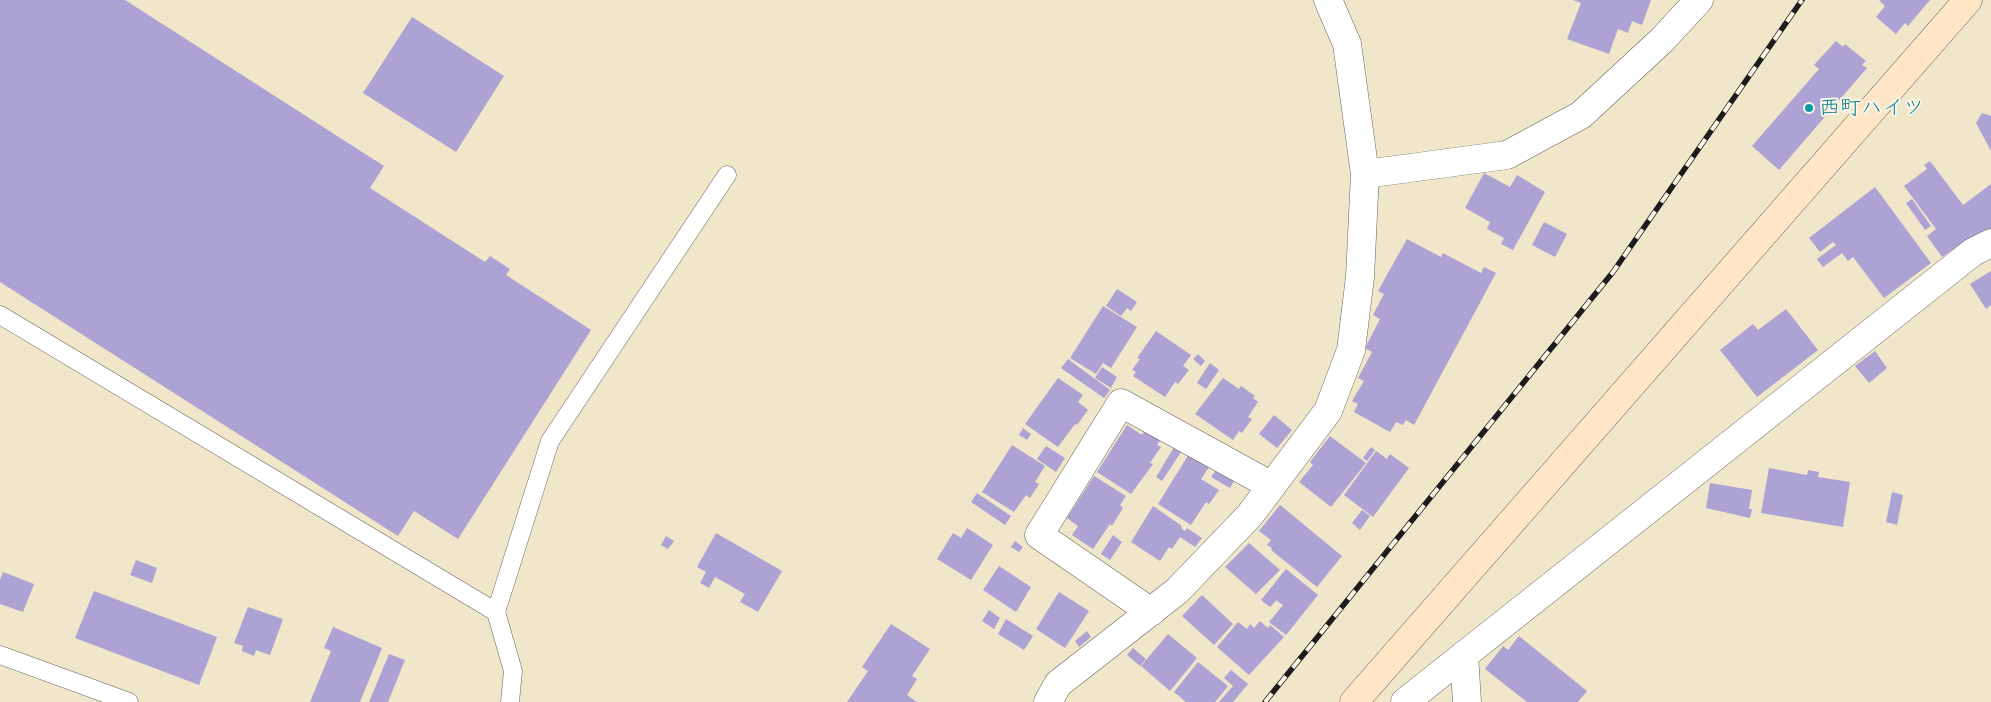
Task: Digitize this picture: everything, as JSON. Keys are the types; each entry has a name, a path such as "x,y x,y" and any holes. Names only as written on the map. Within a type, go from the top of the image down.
{"street":[{"path":"1048,702 1058,684 1177,591 1250,514 1328,411 1351,350 1360,277 1365,174 1347,44 1328,0"},
{"path":"1365,174 1508,155 1581,115 1662,40 1699,0"},
{"path":"1354,702 1968,0"},
{"path":"1406,702 1966,258 1991,243"},
{"path":"1151,612 1039,535 1121,403 1272,486"},
{"path":"1464,655 1467,702"}],"lane":[{"path":"510,702 513,671 496,612 550,441 727,174"},
{"path":"0,315 496,612"},
{"path":"0,655 128,702"}],"building":[{"path":"0,0 125,0 384,166 370,188 485,262 490,256 510,269 506,275 591,330 458,539 414,511 398,536 0,282"},
{"path":"1573,0 1651,0 1642,25 1632,21 1628,33 1618,29 1609,54 1567,39 1581,3"},
{"path":"1879,0 1930,0 1908,26 1905,23 1896,34 1876,17 1885,6"},
{"path":"412,17 504,76 456,152 363,93"},
{"name":"西町ハイツ","path":"1836,41 1843,47 1845,44 1866,61 1862,65 1867,68 1779,170 1752,146 1819,69 1814,65"},
{"path":"1982,113 1991,116 1991,151 1976,123"},
{"path":"1930,161 1963,205 1991,184 1991,229 1965,249 1961,244 1942,257 1927,236 1936,229 1904,186 1927,169 1924,165"},
{"path":"1484,173 1510,187 1517,175 1545,192 1513,250 1501,244 1504,238 1487,229 1490,222 1465,208"},
{"path":"1875,187 1931,263 1884,298 1853,257 1848,261 1842,253 1823,267 1817,259 1836,245 1833,242 1820,252 1809,238"},
{"path":"1912,199 1931,226 1925,230 1906,203"},
{"path":"1544,222 1567,234 1555,257 1532,245"},
{"path":"1407,239 1441,257 1443,253 1481,273 1484,267 1496,273 1414,425 1406,420 1403,425 1396,422 1390,432 1354,412 1358,404 1352,401 1364,381 1358,378 1372,352 1365,348 1380,319 1373,315 1384,294 1378,291"},
{"path":"1991,271 1991,305 1986,309 1970,284"},
{"path":"1117,289 1137,302 1131,311 1127,308 1121,316 1106,306"},
{"path":"1103,306 1137,327 1111,368 1103,363 1096,374 1070,358"},
{"path":"1786,309 1818,350 1757,397 1720,350 1753,324 1758,330"},
{"path":"1156,331 1191,355 1183,366 1189,370 1178,384 1175,382 1165,397 1133,376 1136,372 1132,370 1140,359 1137,358"},
{"path":"1875,351 1887,368 1869,383 1855,366"},
{"path":"1198,354 1205,361 1201,366 1193,359"},
{"path":"1068,359 1110,390 1104,398 1061,368"},
{"path":"1210,363 1219,370 1206,389 1197,383"},
{"path":"1102,367 1117,377 1111,388 1095,378"},
{"path":"1058,378 1083,395 1078,402 1088,410 1058,447 1025,424"},
{"path":"1223,378 1239,389 1241,386 1255,396 1253,398 1258,402 1248,417 1252,419 1242,433 1239,431 1233,440 1195,414"},
{"path":"1274,415 1292,430 1277,448 1259,434"},
{"path":"1127,425 1142,435 1145,430 1161,439 1157,445 1161,447 1150,463 1153,464 1131,494 1097,472"},
{"path":"1023,428 1031,434 1027,440 1019,435"},
{"path":"1330,436 1366,463 1331,507 1299,482 1313,465 1310,462"},
{"path":"1176,444 1183,449 1162,481 1156,477"},
{"path":"1012,445 1045,466 1035,482 1039,484 1030,498 1026,495 1014,512 982,492"},
{"path":"1046,446 1065,458 1056,472 1037,459"},
{"path":"1371,447 1375,450 1367,461 1363,458"},
{"path":"1376,451 1387,459 1390,454 1409,468 1373,517 1344,495"},
{"path":"1189,454 1209,467 1201,479 1219,490 1209,504 1206,502 1191,525 1158,504"},
{"path":"1769,468 1807,475 1808,470 1819,472 1818,477 1850,482 1843,527 1761,513"},
{"path":"1216,470 1234,481 1230,488 1211,477"},
{"path":"1094,476 1126,496 1120,505 1123,508 1112,526 1110,524 1093,549 1072,535 1078,526 1067,518"},
{"path":"1710,483 1752,490 1749,509 1752,509 1750,518 1706,508"},
{"path":"1892,492 1903,495 1897,525 1886,522"},
{"path":"977,493 1011,516 1005,525 971,502"},
{"path":"1280,505 1342,556 1317,587 1271,550 1272,548 1267,545 1271,540 1259,531"},
{"path":"1153,506 1182,526 1181,528 1185,531 1187,528 1202,538 1195,547 1180,537 1172,549 1169,547 1160,561 1131,542"},
{"path":"1362,510 1370,516 1360,530 1352,523"},
{"path":"967,528 993,545 971,580 937,559 953,533 961,538"},
{"path":"716,533 782,571 758,612 740,602 745,594 715,577 709,588 700,583 706,572 697,567"},
{"path":"1113,535 1122,542 1110,560 1101,554"},
{"path":"666,536 674,541 668,549 661,545"},
{"path":"1015,541 1023,547 1019,552 1011,547"},
{"path":"1249,543 1280,570 1256,594 1225,567"},
{"path":"136,560 157,568 152,583 130,575"},
{"path":"999,566 1031,587 1016,612 983,590"},
{"path":"1286,569 1318,595 1286,635 1269,622 1283,605 1277,601 1279,598 1270,607 1261,600"},
{"path":"3,572 34,584 23,612 0,604 0,580"},
{"path":"94,591 217,637 199,685 75,638"},
{"path":"1059,592 1089,611 1065,648 1036,629"},
{"path":"1202,595 1233,624 1214,645 1182,616"},
{"path":"248,607 283,619 270,655 256,650 254,656 242,651 243,646 234,643"},
{"path":"989,610 1000,618 994,629 982,621"},
{"path":"1006,619 1033,636 1024,650 998,634"},
{"path":"1260,621 1268,628 1270,625 1284,637 1249,675 1217,647 1238,622 1247,629 1250,624 1254,628"},
{"path":"891,624 930,649 912,676 917,679 907,695 917,702 847,702 868,671 862,667"},
{"path":"333,627 382,648 360,702 310,702 331,651 324,648"},
{"path":"1087,631 1091,637 1079,647 1075,641"},
{"path":"1168,634 1197,658 1170,691 1141,666"},
{"path":"1519,636 1587,691 1578,702 1527,702 1485,669 1503,646 1508,650"},
{"path":"1133,648 1146,659 1140,666 1127,655"},
{"path":"389,654 405,660 388,702 369,702"},
{"path":"1198,662 1228,686 1215,702 1186,702 1174,692"},
{"path":"1231,670 1248,684 1233,702 1219,702 1233,686 1224,678"}],"railway":[{"path":"1265,702 1613,272 1802,0"}],"place":[{"name":"西町ハイツ","path":"1809,108"}]}
